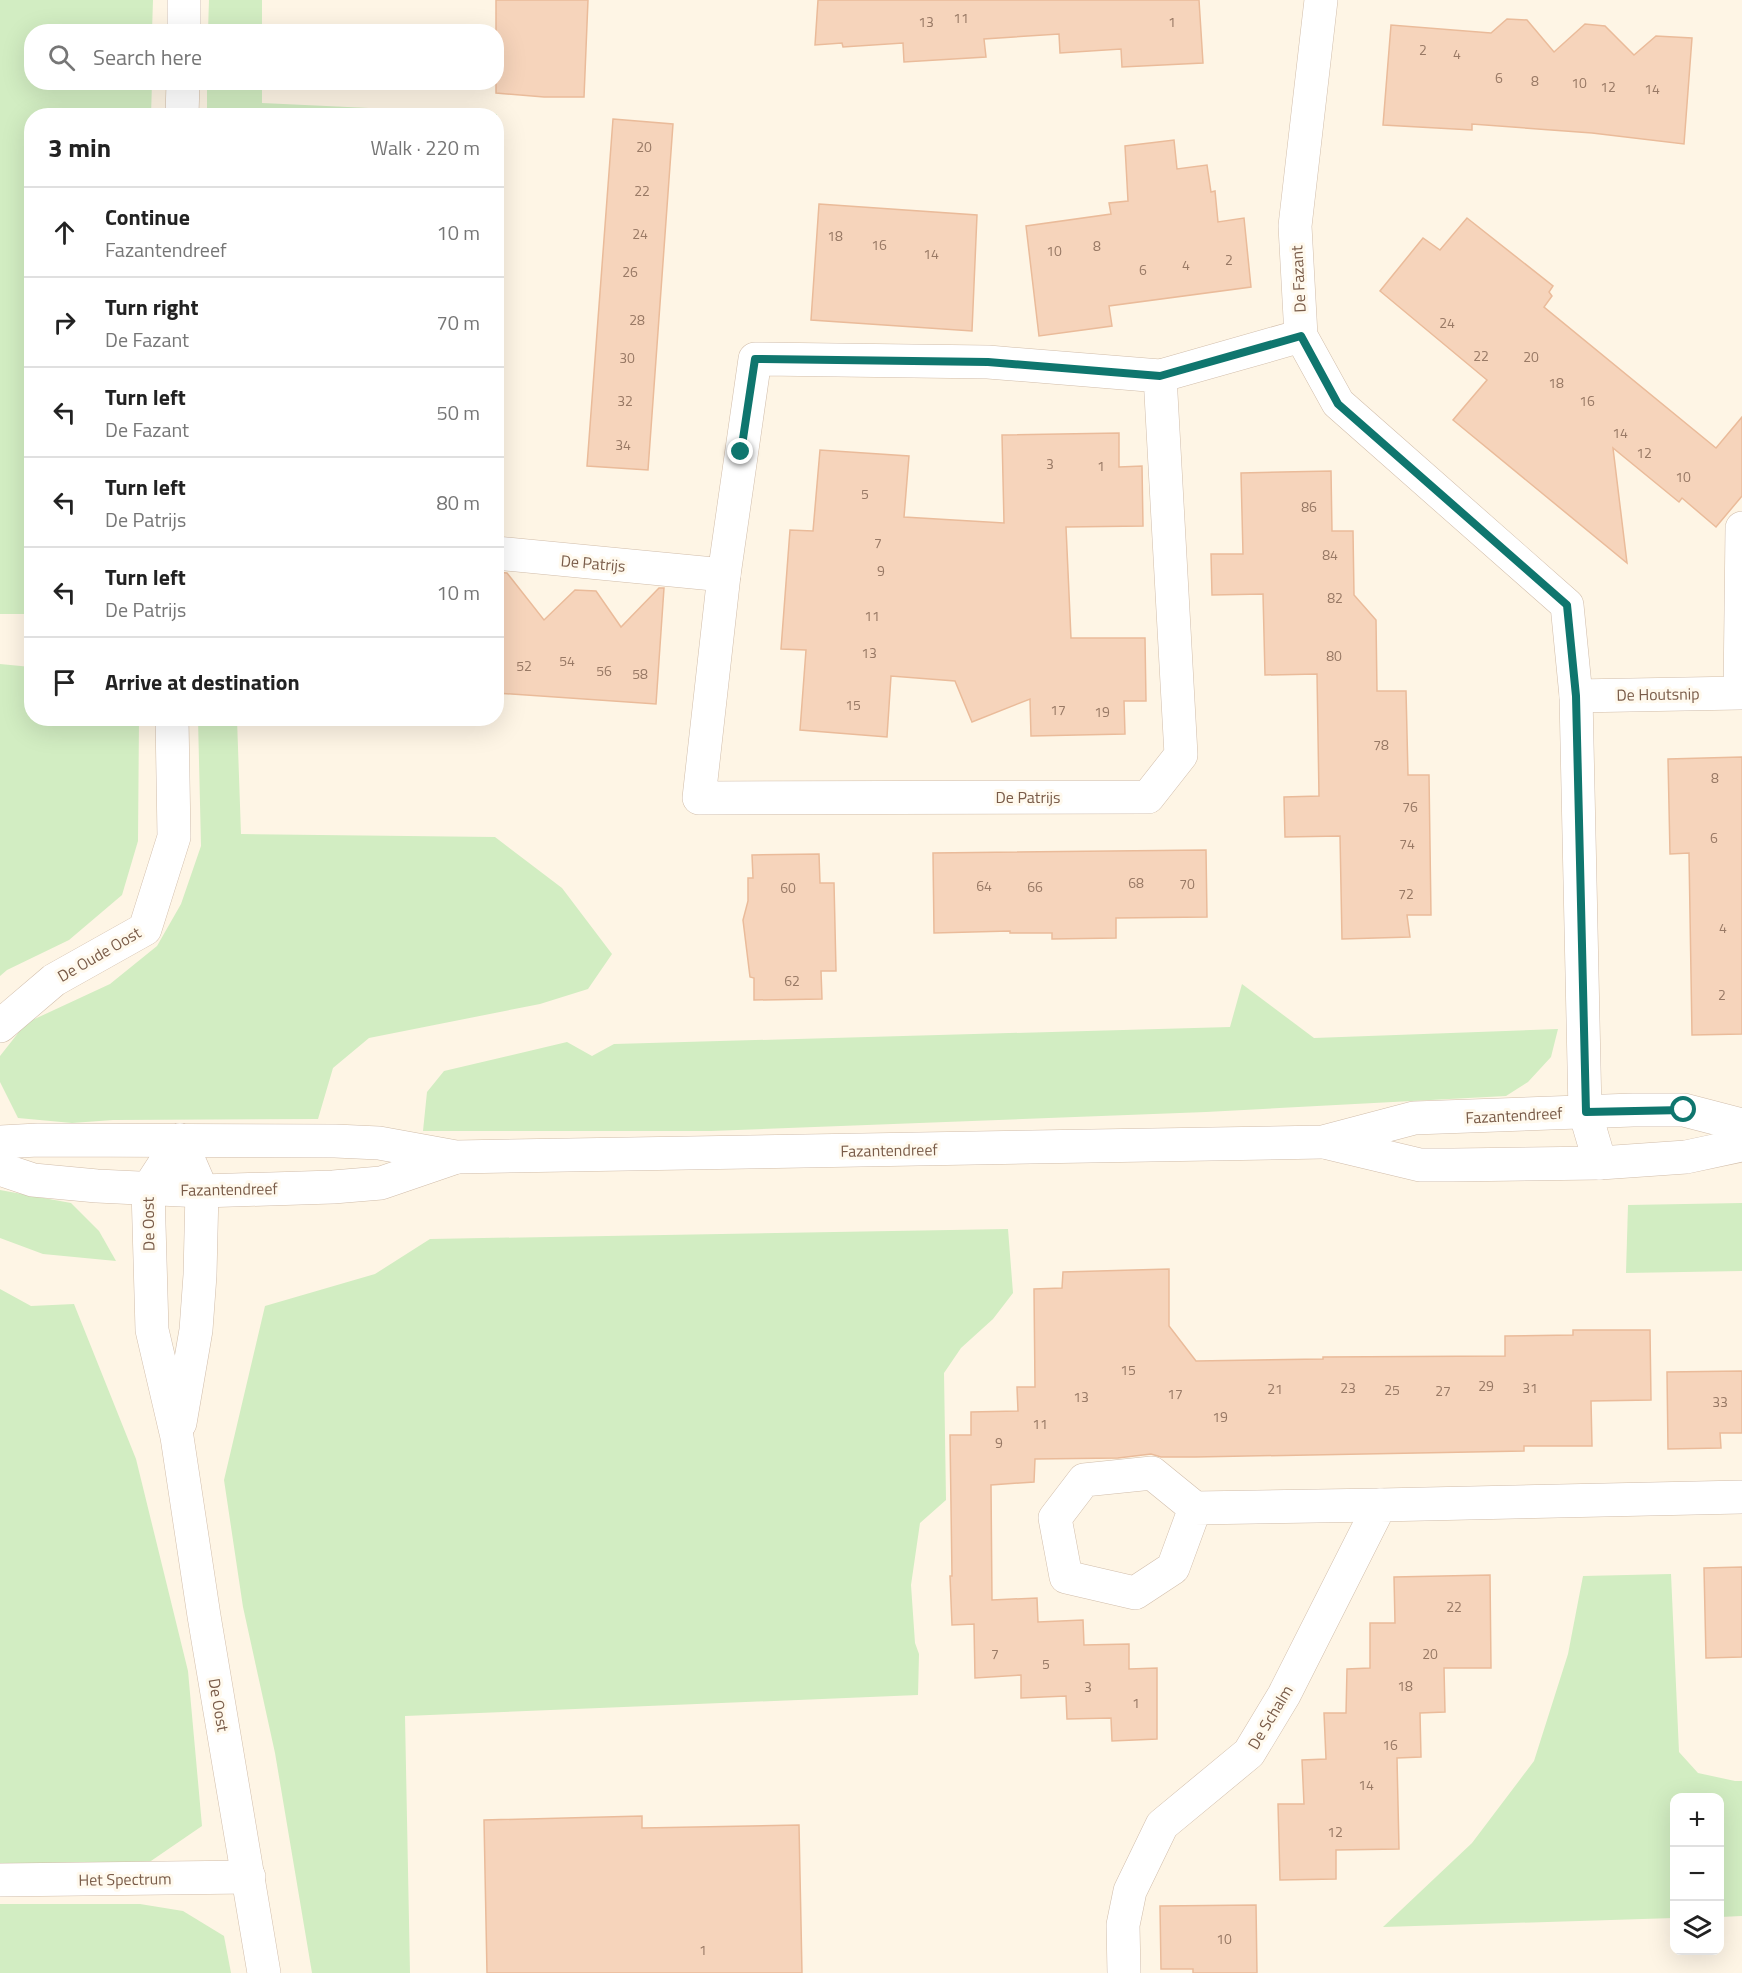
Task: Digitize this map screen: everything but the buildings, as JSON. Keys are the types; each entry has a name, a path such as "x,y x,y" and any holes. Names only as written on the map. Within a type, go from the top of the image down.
{"street":[{"path":"184,0 184,24"},
{"name":"De Fazant","path":"1321,0 1295,226 1301,336 1338,404 1567,605 1576,696 1586,1112 1600,1163"},
{"path":"182,108 183,90"},
{"name":"De Patrijs","path":"1160,376 1181,755 1148,797 699,798 724,575 755,359 988,362 1160,376 1301,336"},
{"name":"De Houtsnip","path":"1576,696 1741,693 1742,528"},
{"name":"De Patrijs","path":"504,555 724,575"},
{"name":"De Oude Oost","path":"0,1026 54,980 145,929 174,837 172,726"},
{"name":"Fazantendreef","path":"0,1142 180,1140 379,1143 456,1157 1323,1142 1414,1118 1586,1112 1684,1110 1742,1125"},
{"name":"De Oost","path":"180,1140 148,1190 152,1330 177,1437 204,1616 264,1973"},
{"name":"De Oost","path":"177,1437 196,1330 202,1191 180,1140"},
{"name":"Fazantendreef","path":"1323,1142 1420,1165 1600,1163 1686,1157 1742,1145"},
{"name":"Fazantendreef","path":"0,1169 33,1180 148,1190 202,1191 333,1187 381,1183 456,1157"},
{"path":"1195,1508 1742,1497"},
{"name":"De Schalm","path":"1124,1973 1123,1925 1130,1891 1162,1826 1249,1753 1284,1695 1380,1505"},
{"name":"Het Spectrum","path":"0,1880 249,1877"}],"green space":[{"path":"0,0 153,0 152,24 24,24 24,90 152,90 151,108 24,108 24,614 0,614"},
{"path":"209,0 262,0 262,24 208,24"},
{"path":"207,90 262,90 262,103 369,108 207,108"},
{"path":"0,664 24,666 24,726 139,726 138,841 122,895 69,940 7,970 0,976"},
{"path":"198,726 237,726 241,834 495,837 562,888 612,954 588,989 540,1004 369,1038 333,1068 318,1119 113,1120 72,1123 18,1118 0,1082 0,1056 26,1023 110,984 157,946 181,904 201,846"},
{"path":"1242,984 1314,1038 1558,1029 1551,1057 1528,1082 1506,1096 1206,1112 711,1131 423,1131 427,1092 444,1071 567,1042 592,1056 614,1044 1230,1027"},
{"path":"0,1190 71,1203 99,1231 116,1261 43,1254 0,1238"},
{"path":"1742,1203 1742,1271 1626,1273 1628,1205"},
{"path":"1008,1229 1013,1293 993,1319 961,1348 944,1373 946,1500 920,1523 911,1585 915,1643 919,1654 918,1695 405,1716 410,1973 312,1973 275,1753 243,1607 224,1480 265,1306 375,1274 430,1239"},
{"path":"0,1289 31,1306 74,1304 136,1459 188,1671 202,1826 148,1863 0,1863"},
{"path":"1671,1574 1679,1752 1698,1773 1742,1781 1742,1916 1724,1917 1724,1793 1670,1793 1670,1918 1383,1927 1472,1843 1534,1761 1568,1654 1583,1576"},
{"path":"0,1904 140,1904 183,1911 224,1936 231,1973 0,1973"}],"route":[{"path":"741,452 755,359 988,362 1160,376 1301,336 1338,404 1567,605 1576,696 1586,1112 1684,1110"}]}
